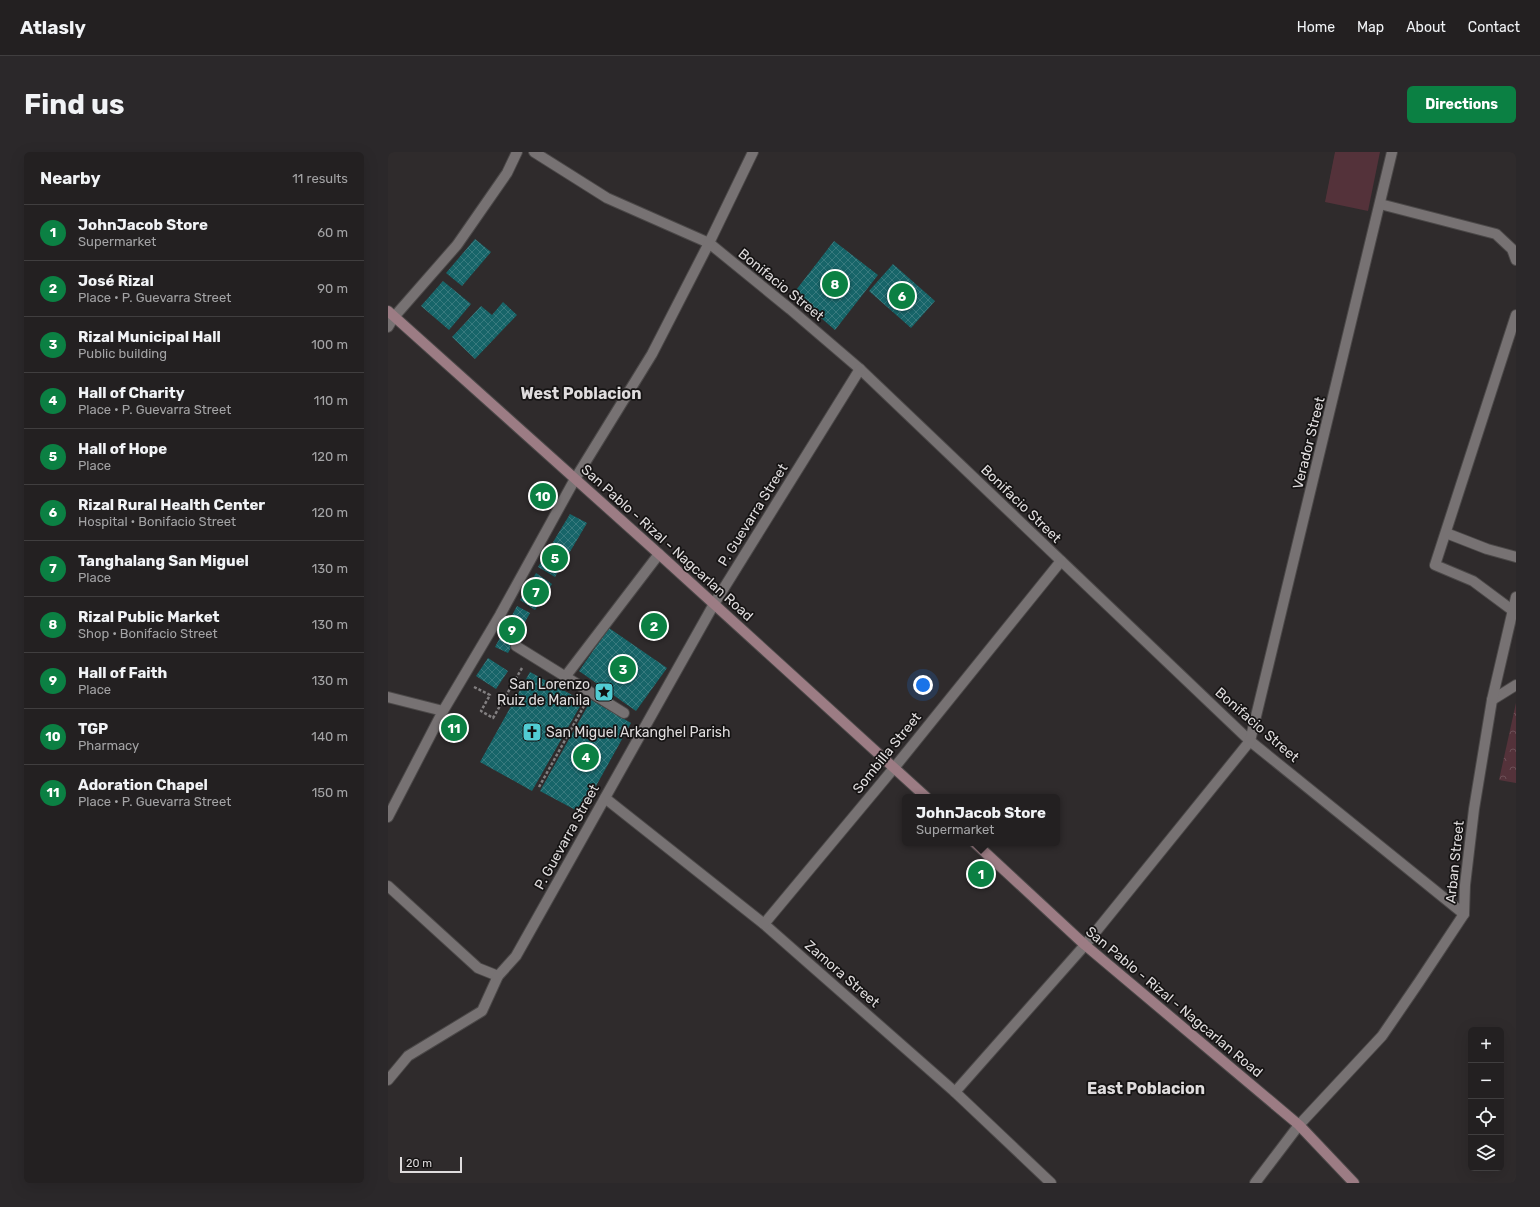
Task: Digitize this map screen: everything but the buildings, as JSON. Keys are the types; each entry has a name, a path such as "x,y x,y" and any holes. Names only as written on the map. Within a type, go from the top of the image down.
{"main road":[{"name":"San Pablo - Rizal - Nagcarlan Road","path":"391,314 659,554 923,794"},
{"name":"San Pablo - Rizal - Nagcarlan Road","path":"978,846 1085,945 1299,1125 1354,1183"}],"street":[{"path":"388,327 391,314 457,246 507,173 517,152"},
{"name":"Bonifacio Street","path":"534,152 607,198 709,243 790,309 860,369 1250,741 1464,914"},
{"path":"388,817 443,711 500,615 575,479 652,354 754,152"},
{"name":"Verador Street","path":"1250,741 1392,152"},
{"path":"1380,204 1496,234 1512,250 1516,260"},
{"path":"1512,610 1474,581 1436,565 1516,315"},
{"name":"P. Guevarra Street","path":"388,1080 408,1056 482,1011 498,976 516,956 714,604 860,369"},
{"path":"1446,533 1487,549 1516,557"},
{"path":"565,677 659,554"},
{"name":"Sombilla Street","path":"764,924 894,768 1061,560"},
{"name":"Arban Street","path":"1255,1183 1299,1125 1382,1036 1464,914 1465,885 1474,809 1492,700 1516,597"},
{"path":"516,646 624,713"},
{"path":"1492,700 1516,685"},
{"path":"388,697 443,711"},
{"path":"955,1092 1085,945 1250,741"},
{"name":"Zamora Street","path":"605,798 764,924 955,1092 1051,1183"},
{"path":"388,886 478,968 498,976"}],"path":[{"path":"472,686 490,695 481,711 493,718 530,655"},
{"path":"539,787 590,693"}],"green space":[{"path":"1335,152 1380,152 1368,211 1325,202"},
{"path":"1516,703 1516,783 1499,780"}],"place":[{"name":"Rizal Public Market","path":"835,284"},
{"name":"Rizal Rural Health Center","path":"902,296"},
{"name":"TGP","path":"543,496"},
{"name":"Hall of Hope","path":"555,558"},
{"name":"Tanghalang San Miguel","path":"536,592"},
{"name":"José Rizal","path":"654,626"},
{"name":"Hall of Faith","path":"512,630"},
{"name":"Rizal Municipal Hall","path":"623,669"},
{"name":"San Lorenzo Ruiz de Manila","path":"604,692"},
{"name":"Adoration Chapel","path":"454,728"},
{"name":"San Miguel Arkanghel Parish","path":"532,732"},
{"name":"Hall of Charity","path":"586,757"},
{"name":"JohnJacob Store","path":"981,874"}],"district":[{"name":"West Poblacion","path":"581,393"},
{"name":"East Poblacion","path":"1146,1088"}]}
